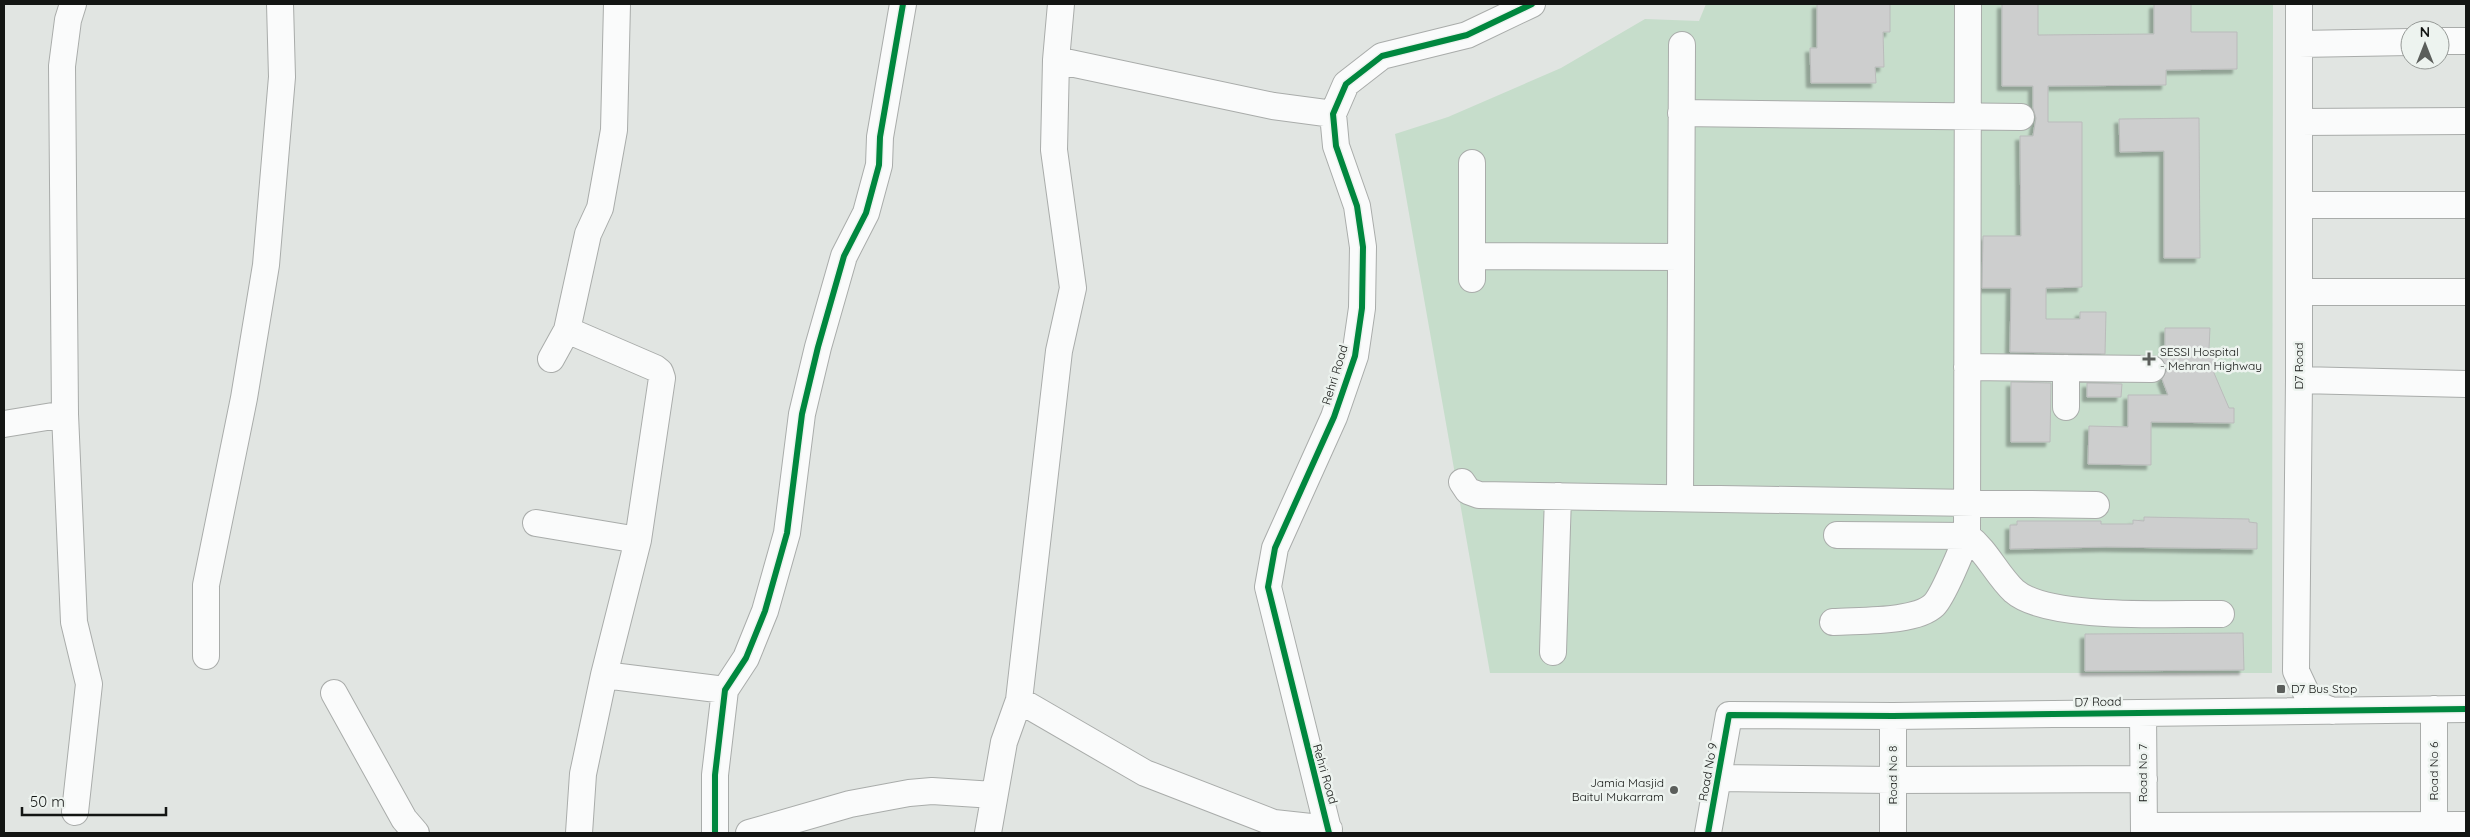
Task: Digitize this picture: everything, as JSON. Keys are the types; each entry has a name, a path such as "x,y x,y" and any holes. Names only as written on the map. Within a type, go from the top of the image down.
{"street":[{"path":"73,4 68,20 62,66 65,414 74,622 89,684 76,812"},
{"path":"206,656 206,585 244,398 266,265 282,77 280,4"},
{"path":"551,359 567,330 588,234 600,208 614,130 617,4"},
{"path":"715,833 715,775 726,690 746,658 765,610 787,533 802,414 818,347 844,256 866,213 879,165 880,137 903,4"},
{"path":"988,833 1004,742 1019,700 1059,351 1073,288 1054,150 1056,60 1061,4"},
{"name":"Rehri Road","path":"1329,831 1307,752 1268,587 1275,548 1334,417 1355,356 1362,308 1363,247 1357,206 1336,146 1333,114 1346,84 1382,56 1467,35 1532,4"},
{"path":"1833,622 1905,617 1929,608 1935,604 1967,536 1968,4"},
{"name":"D7 Road","path":"2299,4 2300,292 2296,671 2310,701 2332,711"},
{"path":"2450,41 2466,41"},
{"path":"2299,44 2400,42"},
{"path":"1680,498 1682,44"},
{"path":"1056,60 1273,106 1333,114"},
{"path":"1681,113 2021,117"},
{"path":"2299,122 2466,121"},
{"path":"1472,163 1472,268 1681,257"},
{"path":"2299,204 2466,205"},
{"path":"2300,292 2466,292"},
{"path":"567,330 655,368 662,378 638,540 604,675 583,774 579,833"},
{"path":"1967,367 2152,369"},
{"path":"2066,368 2066,407"},
{"path":"2299,380 2466,384"},
{"path":"4,424 65,414"},
{"path":"1462,482 1468,491 1479,496 2096,505"},
{"path":"1554,652 1558,496"},
{"path":"536,523 638,540"},
{"path":"1837,535 1967,536 1979,545 2015,592 2042,604 2089,613 2221,614"},
{"path":"604,675 726,690"},
{"path":"334,693 404,819 416,833"},
{"path":"1019,700 1145,773 1274,823 1329,831"},
{"name":"Road No 6","path":"2434,709 2434,829"},
{"name":"D7 Road","path":"1729,715 1893,716 2466,709"},
{"name":"Road No 7","path":"2143,713 2144,829"},
{"name":"Road No 9","path":"1708,833 1729,715"},
{"name":"Road No 8","path":"1893,716 1893,833"},
{"path":"1718,778 1893,780 2144,779"},
{"path":"749,833 850,804 909,793 932,791 994,795"},
{"path":"2144,829 2434,829 2466,825"}],"green space":[{"path":"1706,4 2273,4 2272,673 1490,673 1395,134 1448,117 1561,68 1645,19 1699,21"}],"building":[{"path":"1817,4 1890,4 1890,32 1883,32 1884,67 1875,67 1876,83 1811,83 1810,48 1817,48"},
{"path":"2002,4 2038,4 2038,35 2154,34 2154,4 2191,4 2191,32 2237,32 2237,69 2166,70 2166,85 2048,86 2048,122 2082,122 2082,287 2046,288 2046,319 2080,319 2080,312 2106,312 2105,354 2010,352 2011,288 1982,288 1983,236 2021,236 2020,136 2033,136 2036,118 2033,108 2033,86 2002,86"},
{"path":"2199,118 2200,258 2164,258 2164,151 2120,152 2119,119"},
{"path":"2165,328 2210,328 2209,349 2215,349 2214,373 2229,408 2234,408 2234,423 2151,422 2151,465 2088,464 2089,426 2128,427 2128,395 2168,395 2162,379 2167,370 2161,358 2165,358"},
{"path":"2011,382 2051,383 2050,442 2011,442"},
{"path":"2087,383 2122,384 2121,397 2087,397"},
{"path":"2144,517 2249,519 2249,522 2257,523 2257,549 2106,547 2010,549 2010,525 2017,525 2017,521 2101,521 2101,524 2133,524 2133,520 2144,521"},
{"path":"2243,633 2244,670 2085,671 2085,634"}],"cycle path":[{"path":"715,833 715,775 725,690 746,658 765,611 787,533 802,414 818,347 844,256 866,213 879,165 880,137 903,4"},
{"path":"1329,833 1268,587 1275,548 1334,417 1355,356 1362,308 1363,247 1357,206 1336,146 1333,114 1346,84 1382,56 1467,35 1532,4"},
{"path":"1708,833 1729,715 1893,716 2466,709"}],"place":[{"name":"SESSI Hospital - Mehran Highway","path":"2149,359"},
{"name":"D7 Bus Stop","path":"2281,689"},
{"name":"Jamia Masjid Baitul Mukarram","path":"1674,790"}]}
